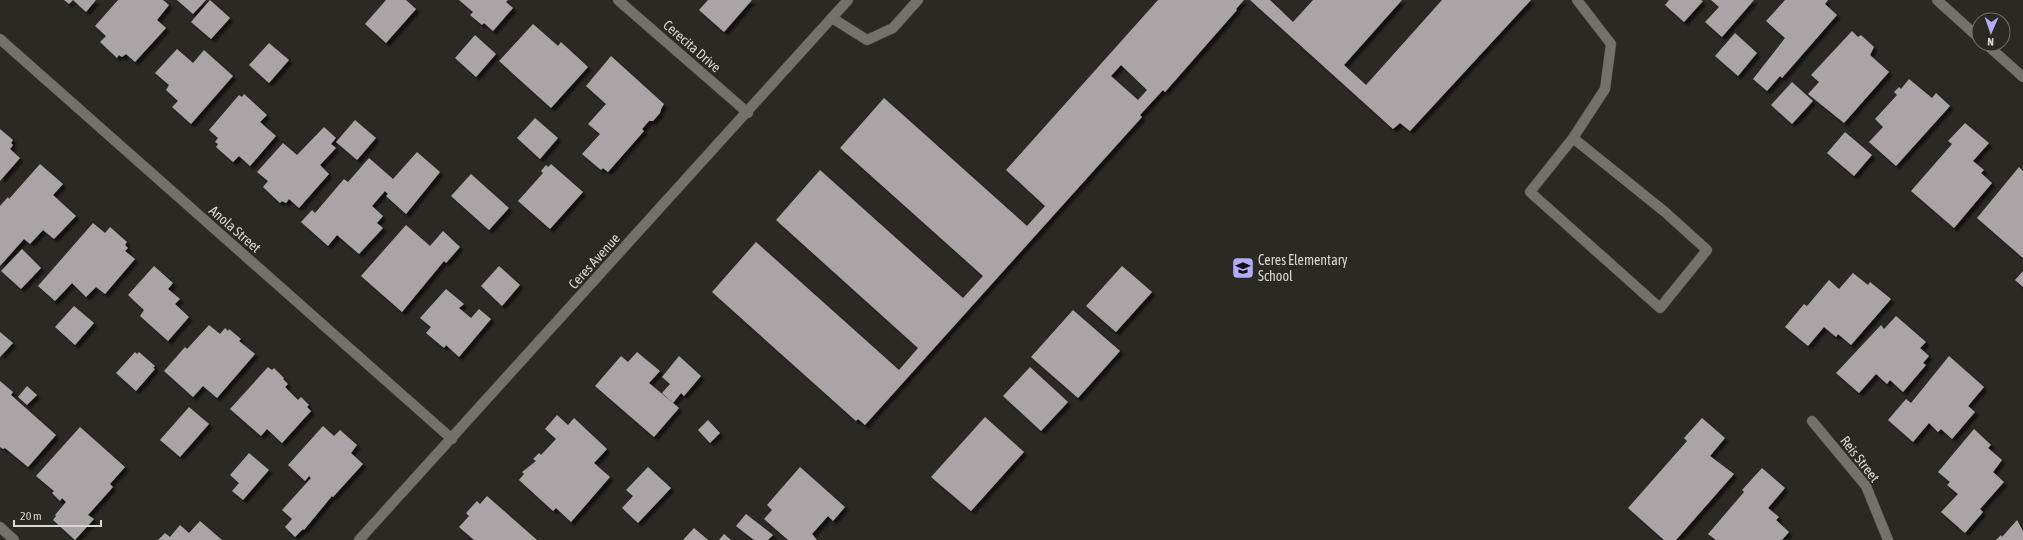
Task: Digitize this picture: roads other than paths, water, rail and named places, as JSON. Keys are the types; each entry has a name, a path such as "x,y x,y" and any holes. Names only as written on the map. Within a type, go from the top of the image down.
{"street":[{"name":"Cerecita Drive","path":"618,0 748,113"},
{"name":"Ceres Avenue","path":"359,540 748,113 848,0"},
{"path":"832,18 866,40 893,28 918,0"},
{"path":"1573,138 1665,212 1707,250 1660,308 1530,192 1573,138 1605,89 1611,44 1576,0"},
{"path":"1936,0 1971,31"},
{"name":"Anola Street","path":"0,40 452,439"},
{"path":"1995,52 2023,77"},
{"name":"Reis Street","path":"1812,421 1866,486 1888,540"},
{"path":"0,528 14,540"}],"place":[{"name":"Ceres Elementary School","path":"1243,268"}]}
